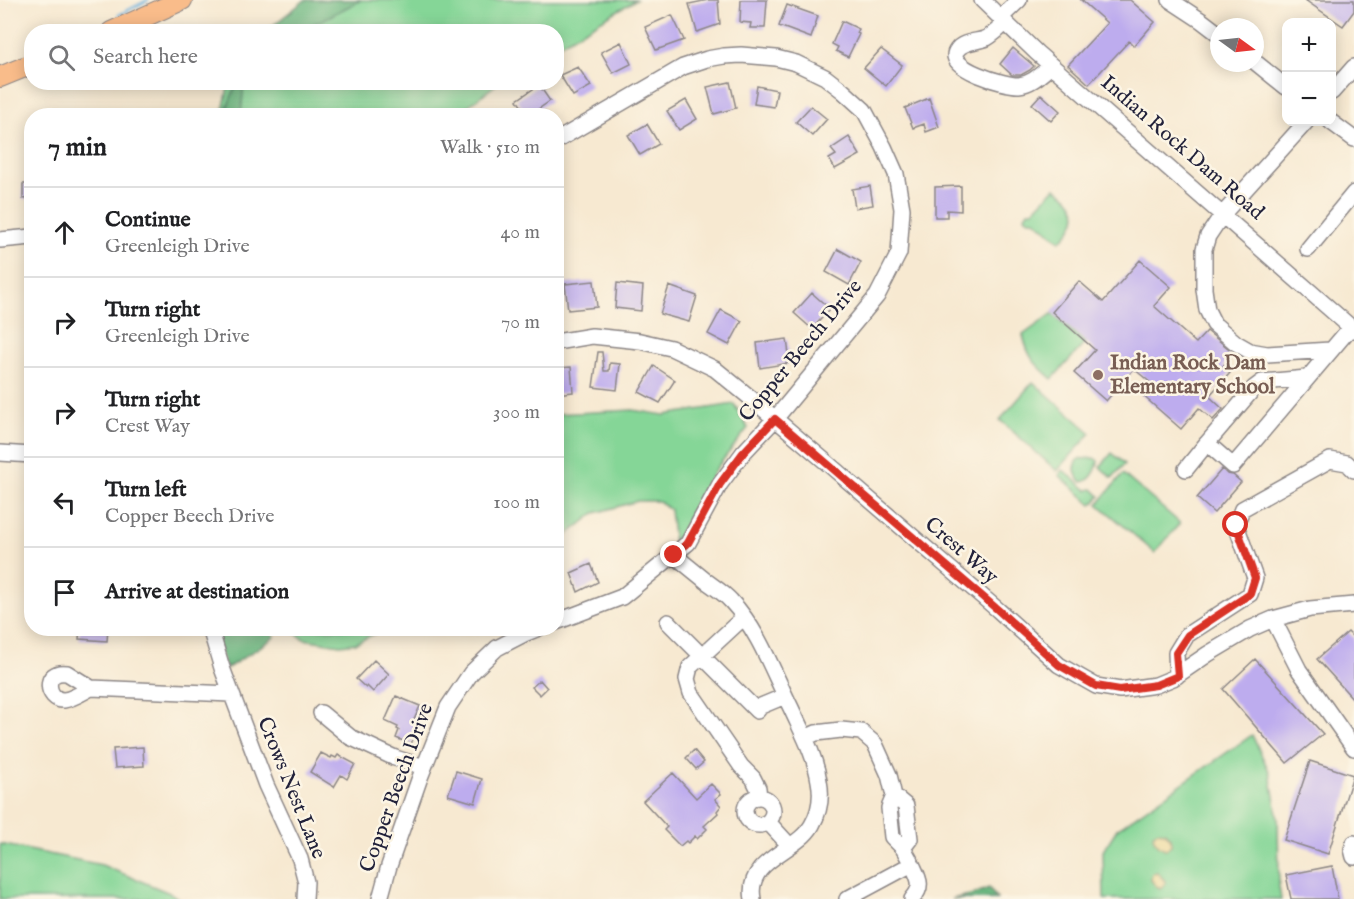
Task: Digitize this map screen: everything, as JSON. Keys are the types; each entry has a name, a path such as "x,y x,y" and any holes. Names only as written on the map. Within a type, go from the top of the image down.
{"main road":[{"path":"129,24 182,0"},
{"path":"0,76 24,67"}],"street":[{"name":"Indian Rock Dam Road","path":"982,0 1051,66 1352,329"},
{"path":"1019,0 1003,20 999,30 987,38 958,48 955,53 956,58 971,72 1016,86 1028,83 1051,66"},
{"path":"1170,0 1210,27"},
{"name":"Copper Beech Drive","path":"564,136 683,67 724,56 777,58 796,63 825,77 864,110 896,174 902,209 899,253 877,296 775,419 743,453 720,484 688,543 622,597 564,619"},
{"path":"1336,87 1354,67"},
{"path":"1264,69 1282,83"},
{"path":"1302,126 1222,215 1209,236 1204,249 1204,290 1207,310 1214,324 1236,343 1250,351 1267,354 1330,350"},
{"path":"1336,126 1354,139"},
{"path":"1308,249 1354,193"},
{"path":"0,240 24,238"},
{"path":"1207,444 1233,466 1330,350 1352,329"},
{"name":"Crest Way","path":"564,341 592,336 640,340 670,348 714,369 990,603 1059,665 1096,686 1120,690 1156,685 1178,676 1208,654 1250,629 1273,619 1310,609 1354,605"},
{"path":"1186,469 1254,388 1262,382 1307,378"},
{"path":"0,453 24,454"},
{"path":"1178,676 1176,653 1188,635 1250,594 1255,578 1236,525 1242,509 1330,460 1347,463 1354,470"},
{"path":"674,555 730,599 751,626 805,738 820,782 819,812 811,828 759,871 753,881 753,899"},
{"path":"744,617 690,667 687,679 691,693 741,766 753,778 759,797"},
{"path":"1273,619 1299,670 1354,748"},
{"path":"668,622 757,711 761,706 785,696"},
{"name":"Crows Nest Lane","path":"212,636 231,694 266,785 300,859 306,882 305,899"},
{"name":"Copper Beech Drive","path":"380,899 389,866 424,766 448,707 471,673 497,648 520,636"},
{"path":"91,688 231,694"},
{"path":"321,713 350,738 395,758 424,766"},
{"path":"805,738 816,733 841,730 861,732 875,744 890,775 894,796 889,808 892,837 903,848 920,881 918,892 912,899"},
{"path":"759,797 768,800 773,813 768,822 754,825 746,818 745,809 750,800 759,797"},
{"path":"768,822 790,846"},
{"path":"1354,843 1352,849 1354,857"},
{"path":"848,899 912,864"}],"green space":[{"path":"305,0 361,0 315,24 275,24"},
{"path":"320,0 636,0 564,42 564,24 276,24"},
{"path":"228,90 489,90 465,108 224,108"},
{"path":"234,90 243,90 242,108 227,108"},
{"path":"1055,188 1068,198 1076,211 1072,227 1060,241 1035,220 1029,220 1025,216 1028,211 1033,211"},
{"path":"1052,314 1085,343 1052,379 1033,360 1023,335"},
{"path":"1033,382 1091,433 1057,471 1000,420"},
{"path":"734,404 748,428 715,470 674,545 670,510 659,501 638,501 595,513 564,537 564,414 633,410 664,415"},
{"path":"1112,453 1125,464 1112,478 1100,467"},
{"path":"1094,458 1098,461 1095,471 1088,480 1082,482 1076,474 1077,462 1079,459"},
{"path":"1063,470 1087,490 1093,489 1100,496 1092,505 1059,475"},
{"path":"1123,474 1180,523 1155,553 1098,504"},
{"path":"214,636 274,636 275,637 226,669"},
{"path":"300,636 370,636 356,643 340,645 304,639"},
{"path":"1252,735 1270,773 1278,819 1281,899 1104,899 1103,851 1117,829"},
{"path":"0,844 102,865 179,899 0,899"},
{"path":"989,888 997,899 952,899 974,894"}],"sand":[{"path":"1157,831 1165,832 1171,839 1171,845 1167,849 1154,840 1153,835"},
{"path":"1157,872 1165,881 1161,888 1151,880 1152,874"}],"building":[{"path":"718,0 720,24 697,32 689,4"},
{"path":"741,0 767,0 765,28 750,28 751,23 740,22"},
{"path":"1081,0 1130,0 1155,22 1134,46 1129,41 1089,84 1068,65 1107,23"},
{"path":"1305,0 1354,0 1354,11 1343,26 1336,21 1336,18 1331,18"},
{"path":"787,5 818,16 811,38 779,26"},
{"path":"672,15 684,40 656,50 645,27"},
{"path":"842,21 859,29 857,33 859,34 848,57 836,51 838,47 832,44"},
{"path":"621,42 631,64 613,73 601,52"},
{"path":"1013,48 1034,66 1021,75 1012,75 1000,64"},
{"path":"881,49 902,65 886,86 864,68"},
{"path":"578,67 591,86 573,96 564,81 564,73"},
{"path":"730,82 736,108 714,114 707,87"},
{"path":"757,86 777,90 774,107 754,104"},
{"path":"532,90 542,90 550,101 540,108 522,108 517,100"},
{"path":"1041,94 1060,111 1051,121 1032,104"},
{"path":"929,98 939,127 926,132 924,124 913,128 905,108"},
{"path":"686,100 697,119 679,130 667,111"},
{"path":"811,106 827,119 812,136 796,122"},
{"path":"647,124 659,144 640,155 628,135"},
{"path":"849,137 860,155 835,169 829,159 836,155 831,149"},
{"path":"870,186 873,205 855,208 852,189"},
{"path":"961,186 961,211 947,210 947,217 935,217 935,187"},
{"path":"838,249 861,262 849,285 826,272"},
{"path":"1140,260 1171,287 1154,306 1196,343 1207,331 1234,353 1223,366 1230,373 1209,396 1223,409 1213,420 1199,408 1181,429 1141,394 1151,383 1134,369 1106,401 1074,373 1095,350 1052,312 1079,281 1103,302"},
{"path":"594,281 597,307 568,310 565,284"},
{"path":"617,283 643,286 641,311 615,308"},
{"path":"669,286 697,296 689,322 660,314"},
{"path":"812,293 830,309 812,329 794,313"},
{"path":"721,310 742,321 729,345 708,334"},
{"path":"787,339 790,363 760,368 757,343"},
{"path":"598,352 602,352 604,371 609,371 610,363 620,364 617,390 593,387"},
{"path":"654,366 675,380 660,403 639,392"},
{"path":"564,367 571,367 573,392 564,393"},
{"path":"1222,469 1241,482 1214,513 1197,498"},
{"path":"591,564 598,582 578,592 571,573"},
{"path":"1348,632 1354,638 1354,700 1317,659"},
{"path":"79,636 107,636 107,641 79,639"},
{"path":"1255,659 1323,734 1287,763 1223,689"},
{"path":"374,660 389,674 373,692 356,679"},
{"path":"540,680 547,688 540,695 532,687"},
{"path":"396,696 420,706 413,722 419,724 411,744 396,738 398,727 385,721"},
{"path":"143,747 144,766 115,768 113,749"},
{"path":"694,750 704,762 696,769 686,758"},
{"path":"321,753 331,758 332,756 336,758 338,755 355,764 347,779 341,775 334,787 310,772"},
{"path":"1310,761 1353,775 1328,854 1284,840"},
{"path":"456,771 482,779 475,803 448,795"},
{"path":"673,773 696,798 711,784 721,794 715,799 721,806 718,813 704,826 707,829 697,839 695,836 688,843 686,841 680,846 664,830 667,827 643,801"},
{"path":"1332,866 1338,899 1291,899 1286,875"}],"waterway":[{"path":"119,15 148,0"}],"place":[{"name":"Indian Rock Dam Elementary School","path":"1098,375"}],"route":[{"path":"674,555 688,543 720,484 743,453 775,419 1059,665 1096,686 1120,690 1156,685 1178,676 1176,653 1188,635 1250,594 1255,578 1236,525"}]}
